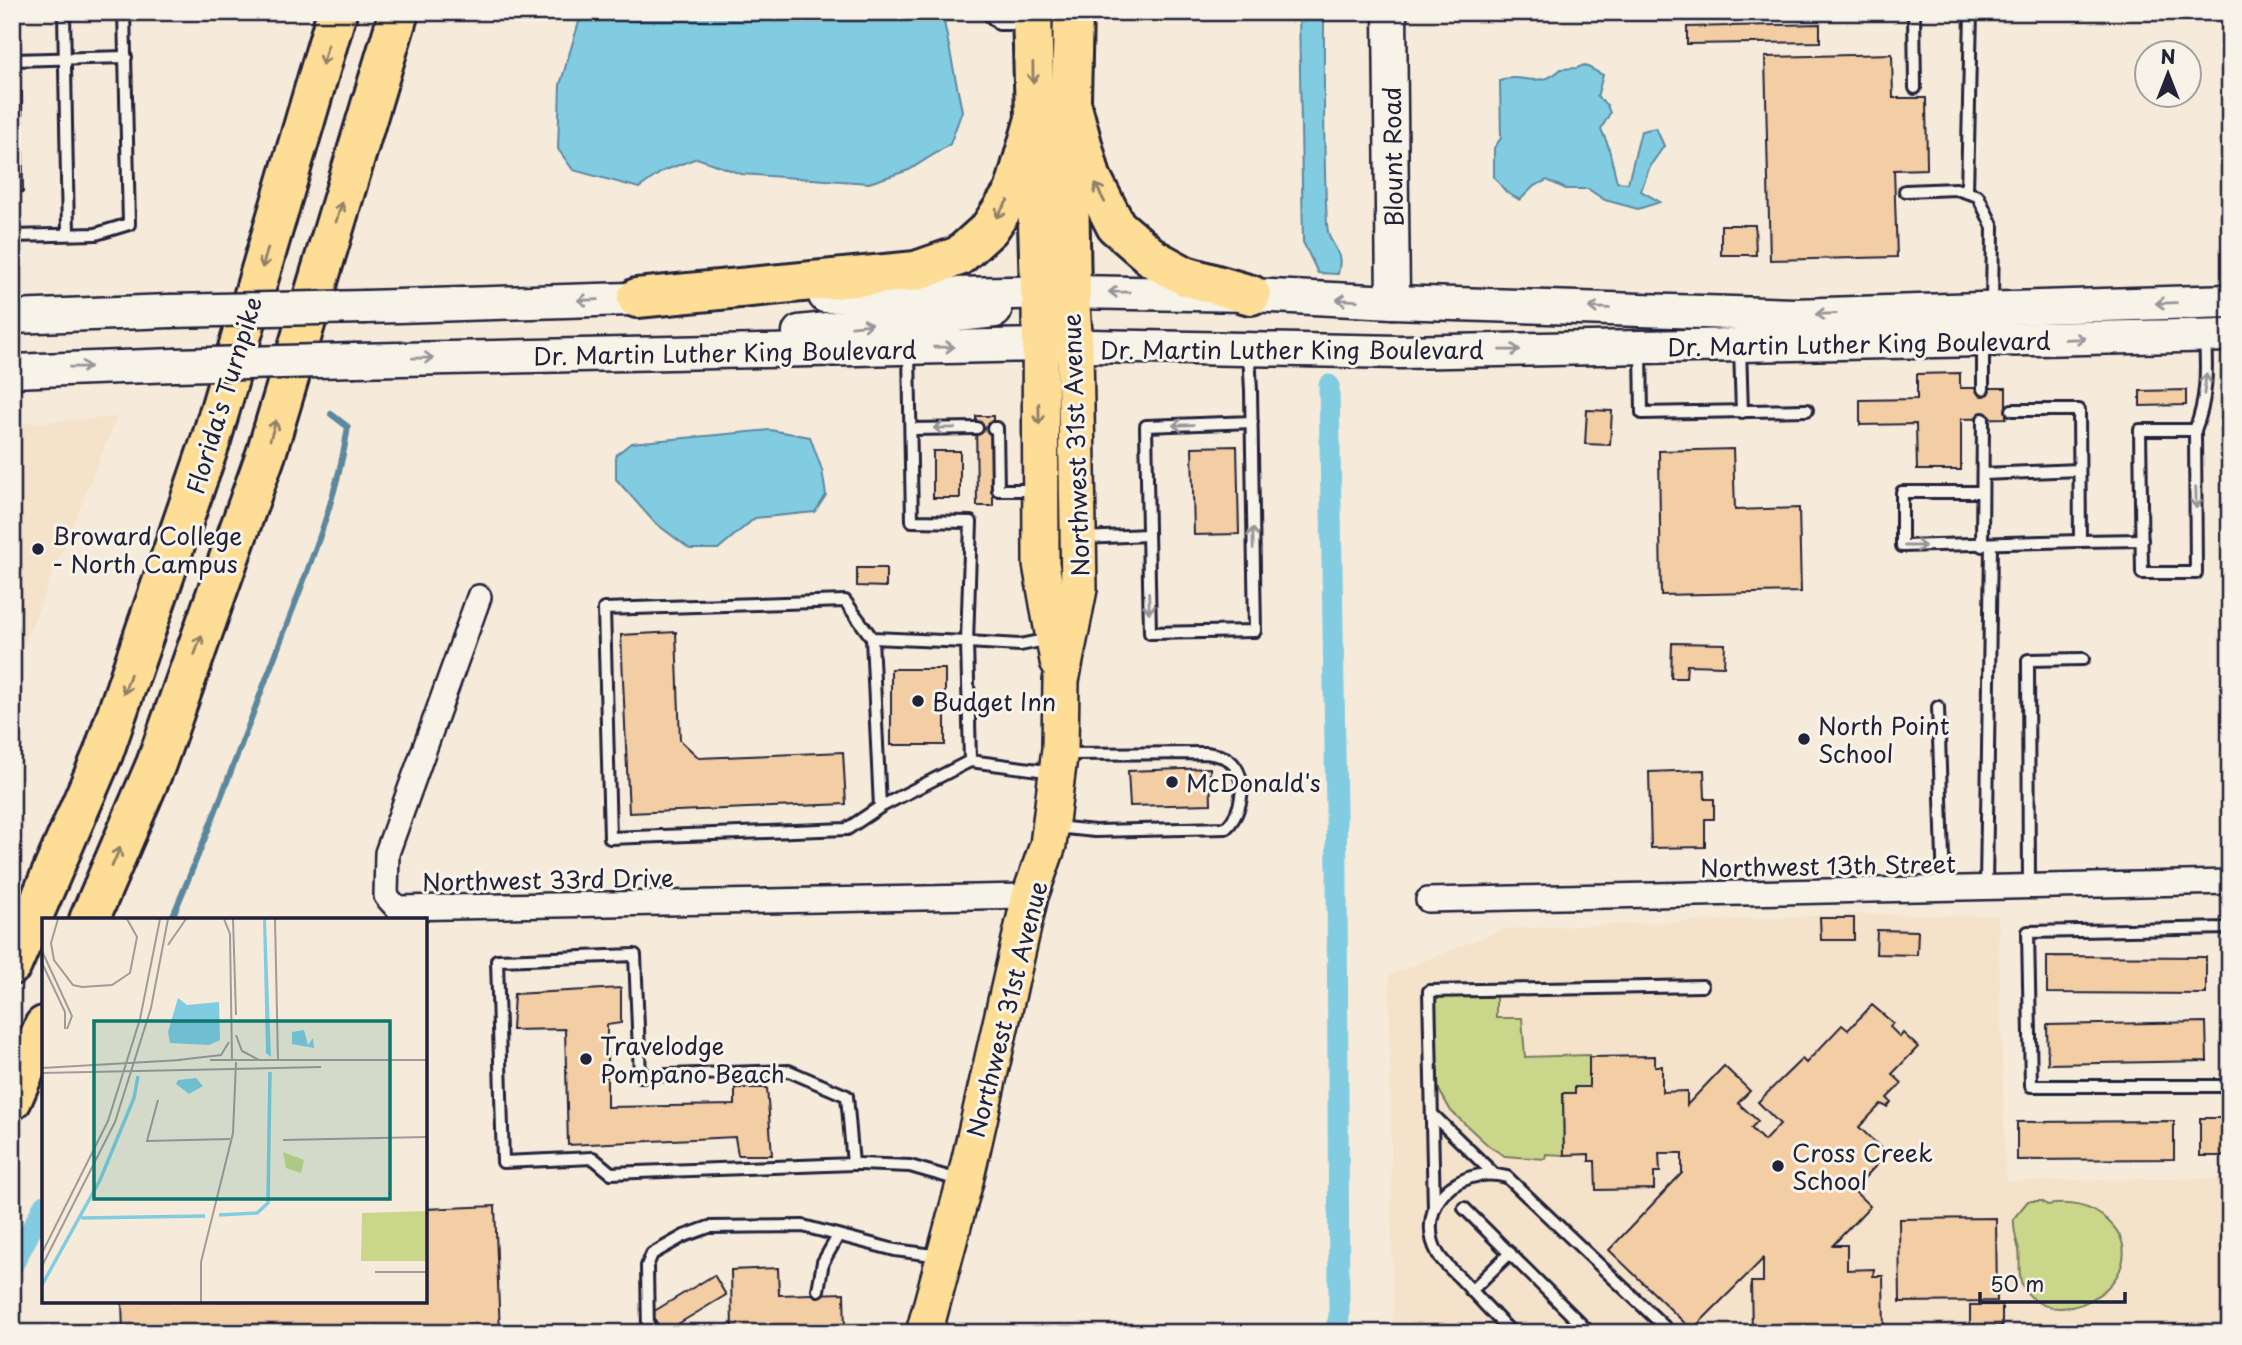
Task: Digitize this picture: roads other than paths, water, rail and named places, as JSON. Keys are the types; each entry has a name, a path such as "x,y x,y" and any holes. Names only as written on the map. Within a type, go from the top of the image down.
{"highway":[{"name":"Florida's Turnpike","path":"12,965 103,754 206,453 337,12"},
{"path":"90,918 156,764 266,453 399,12"},
{"path":"1055,292 1071,103 1073,12"},
{"path":"1032,18 1034,122 1055,292"},
{"path":"1071,103 1091,177 1116,226 1154,259 1185,276 1251,295"},
{"path":"637,298 916,271 959,256 989,229 1014,191 1034,122"},
{"path":"12,1100 42,1031"}],"main road":[{"name":"Blount Road","path":"1390,12 1393,302"},
{"name":"Dr. Martin Luther King Boulevard","path":"12,317 637,298 1055,292 1251,295 1794,315 2230,301"},
{"name":"Northwest 31st Avenue","path":"1055,292 1039,345 1041,564 1061,681"},
{"name":"Northwest 31st Avenue","path":"924,1333 965,1181 1030,896 1048,845 1058,763 1061,681 1079,589 1075,347 1055,292"},
{"path":"699,352 738,338 1018,309 1055,292"},
{"path":"1983,341 2020,324 2088,316 2103,305"},
{"path":"1856,344 1873,330 1943,328 1983,321 1992,309"},
{"name":"Dr. Martin Luther King Boulevard","path":"12,371 355,360 1039,345 1399,352 2217,335"}],"street":[{"name":"Northwest 33rd Drive","path":"479,597 387,853 386,896 397,908 1030,896"},
{"name":"Northwest 13th Street","path":"1428,900 2230,881"}],"lane":[{"path":"64,12 68,234"},
{"path":"12,236 96,234 129,224 124,12"},
{"path":"986,12 999,24 1032,18"},
{"path":"1914,12 1914,88"},
{"path":"1967,192 1971,12"},
{"path":"12,60 126,57"},
{"path":"1905,191 1956,189 1978,196 1993,227 1992,309"},
{"path":"2195,430 2140,430 2142,573 2196,573 2195,430 2202,412 2207,365 2217,335"},
{"path":"1983,341 1983,388"},
{"path":"1740,346 1742,412"},
{"path":"909,348 912,521 971,522 968,642 970,761"},
{"path":"1641,348 1642,413 1807,410"},
{"path":"1249,351 1252,422 1255,631 1150,634 1146,426 1252,422"},
{"path":"2012,410 2080,410 2080,541"},
{"path":"1983,419 1982,492 1991,647 1986,887"},
{"path":"911,429 976,428"},
{"path":"993,428 998,428 998,490 1040,490"},
{"path":"1983,474 2079,470"},
{"path":"1982,492 1902,492 1902,546 2141,540"},
{"path":"1078,538 1147,535"},
{"path":"880,807 872,638 845,600 604,609 610,838 847,829 880,807 970,761 1058,763 1207,753 1226,758 1237,770 1241,781 1238,812 1226,828 1094,831 1050,827"},
{"path":"872,638 1020,645 1054,638"},
{"path":"2029,886 2028,660 2083,659"},
{"path":"1938,707 1944,888"},
{"path":"2230,928 2028,932 2031,1086 2230,1086"},
{"path":"853,1164 847,1096 789,1070 640,1076 635,955 497,960 503,1162 593,1158 611,1173 853,1164 910,1166 965,1181"},
{"path":"1512,1333 1438,1256 1430,1232 1434,1209 1429,991 1702,986"},
{"path":"1432,1114 1494,1174"},
{"path":"1434,1209 1441,1196 1464,1180 1494,1174 1507,1177 1671,1333"},
{"path":"1464,1208 1591,1333"},
{"path":"648,1333 647,1266 652,1254 684,1236 709,1227 803,1226 895,1250 944,1257"},
{"path":"818,1290 823,1262 838,1236"},
{"path":"1471,1291 1510,1253"}],"water":[{"path":"582,12 942,12 962,111 950,144 909,170 869,183 741,174 697,158 663,171 639,188 573,170 558,149 560,85"},
{"path":"1299,12 1324,12 1327,224 1330,238 1338,253 1338,274 1318,273 1303,242"},
{"path":"1584,65 1603,75 1597,97 1607,105 1610,113 1601,129 1617,182 1628,183 1641,131 1656,128 1664,146 1650,166 1641,191 1660,202 1638,209 1605,200 1588,189 1566,189 1547,180 1534,186 1520,200 1506,192 1494,177 1494,148 1501,138 1500,81 1515,78 1545,79 1561,69"},
{"path":"770,430 810,437 822,470 826,495 815,512 755,518 718,549 690,549 654,522 616,479 616,455 631,443"}],"waterway":[{"path":"1329,385 1337,870 1339,1318 1334,1333"},
{"path":"172,918 327,514 348,427 331,414"},
{"path":"12,1267 42,1209"}],"place":[{"name":"Broward College - North Campus","path":"38,549"},
{"name":"Budget Inn","path":"918,701"},
{"name":"North Point School","path":"1804,739"},
{"name":"McDonald's","path":"1172,782"},
{"name":"Travelodge Pompano Beach","path":"586,1059"},
{"name":"Cross Creek School","path":"1778,1166"}]}
